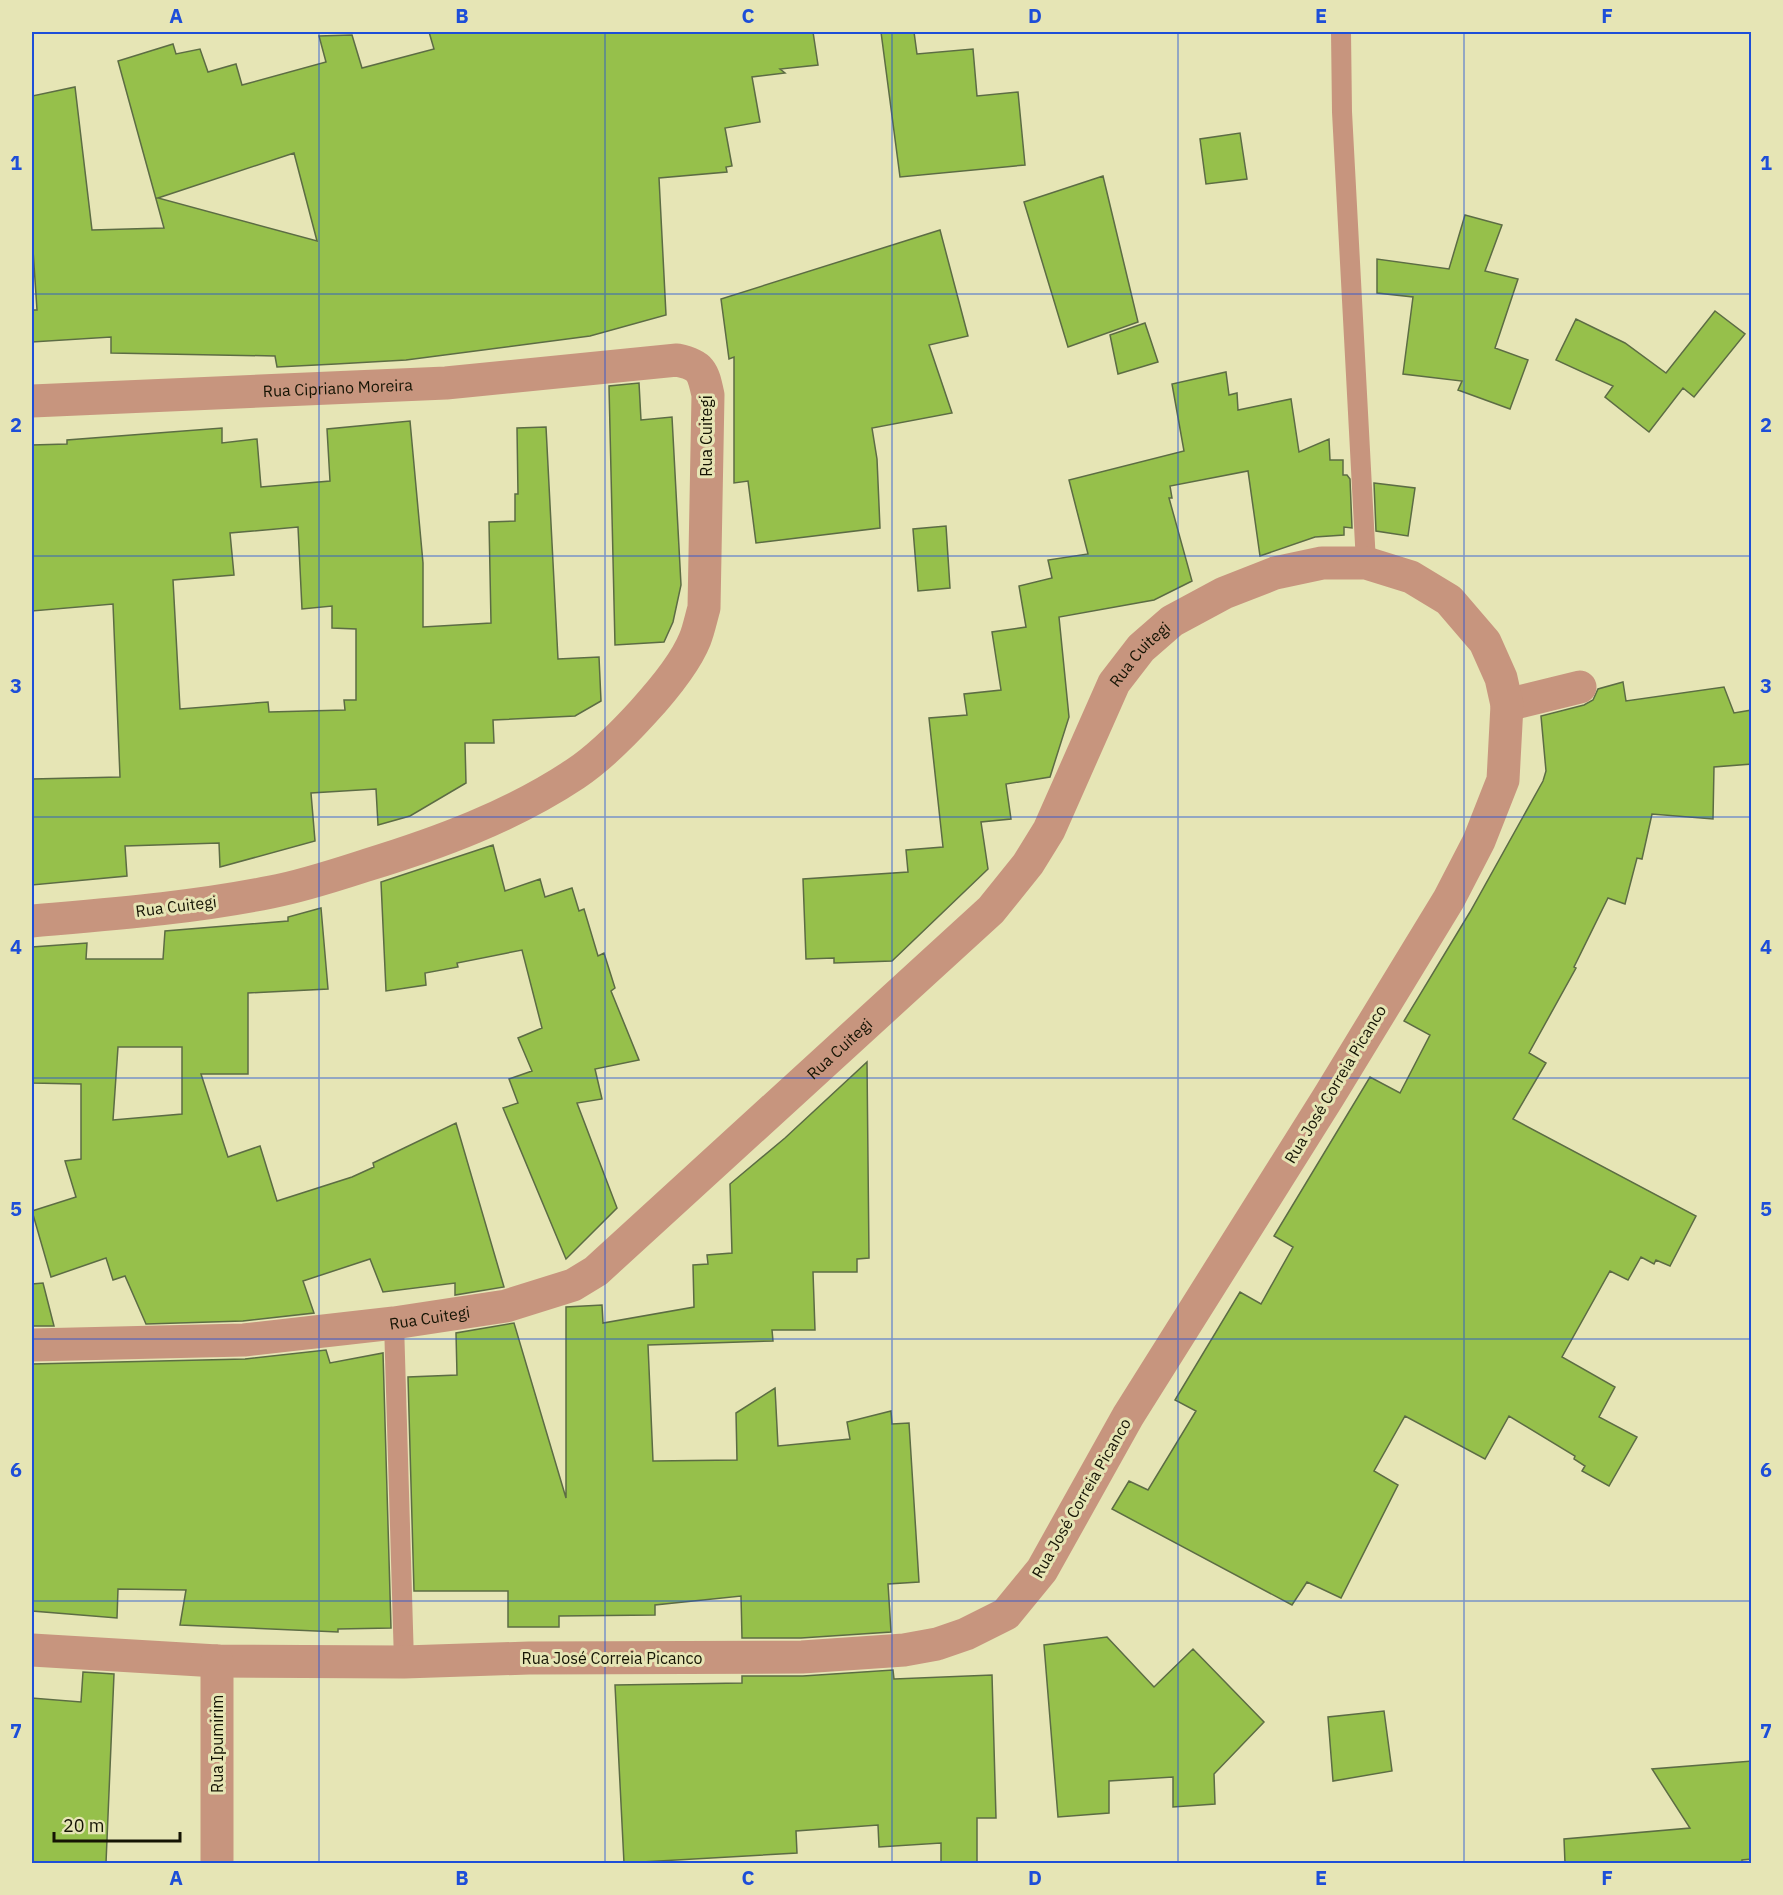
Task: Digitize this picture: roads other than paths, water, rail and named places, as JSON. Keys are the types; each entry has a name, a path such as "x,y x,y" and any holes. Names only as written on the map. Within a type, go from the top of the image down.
{"street":[{"name":"Rua Cuitegi","path":"32,921 167,909 274,892 430,846 496,817 576,773 626,729 674,674 695,640 704,608 708,395 704,375 694,363 677,360 643,363"},
{"name":"Rua Cipriano Moreira","path":"32,401 446,383 643,363"},
{"name":"Rua Cuitegi","path":"32,1345 244,1340 394,1323 506,1306 573,1285 596,1271 991,910 1028,864 1049,830 1114,683 1141,648 1172,621 1224,593 1275,573 1323,563 1366,563 1411,577 1449,600 1485,642"},
{"name":"Rua José Correia Picanco","path":"32,1650 217,1661 404,1662 529,1658 802,1657 904,1650 937,1644 966,1634 1006,1614 1042,1570 1128,1416 1449,900 1479,841 1503,780 1507,705 1501,678 1485,642"},
{"path":"1507,705 1580,687"},
{"name":"Rua Ipumirim","path":"217,1661 217,1863"}],"lane":[{"path":"1341,32 1342,112 1366,563"},
{"path":"394,1323 404,1662"}]}
